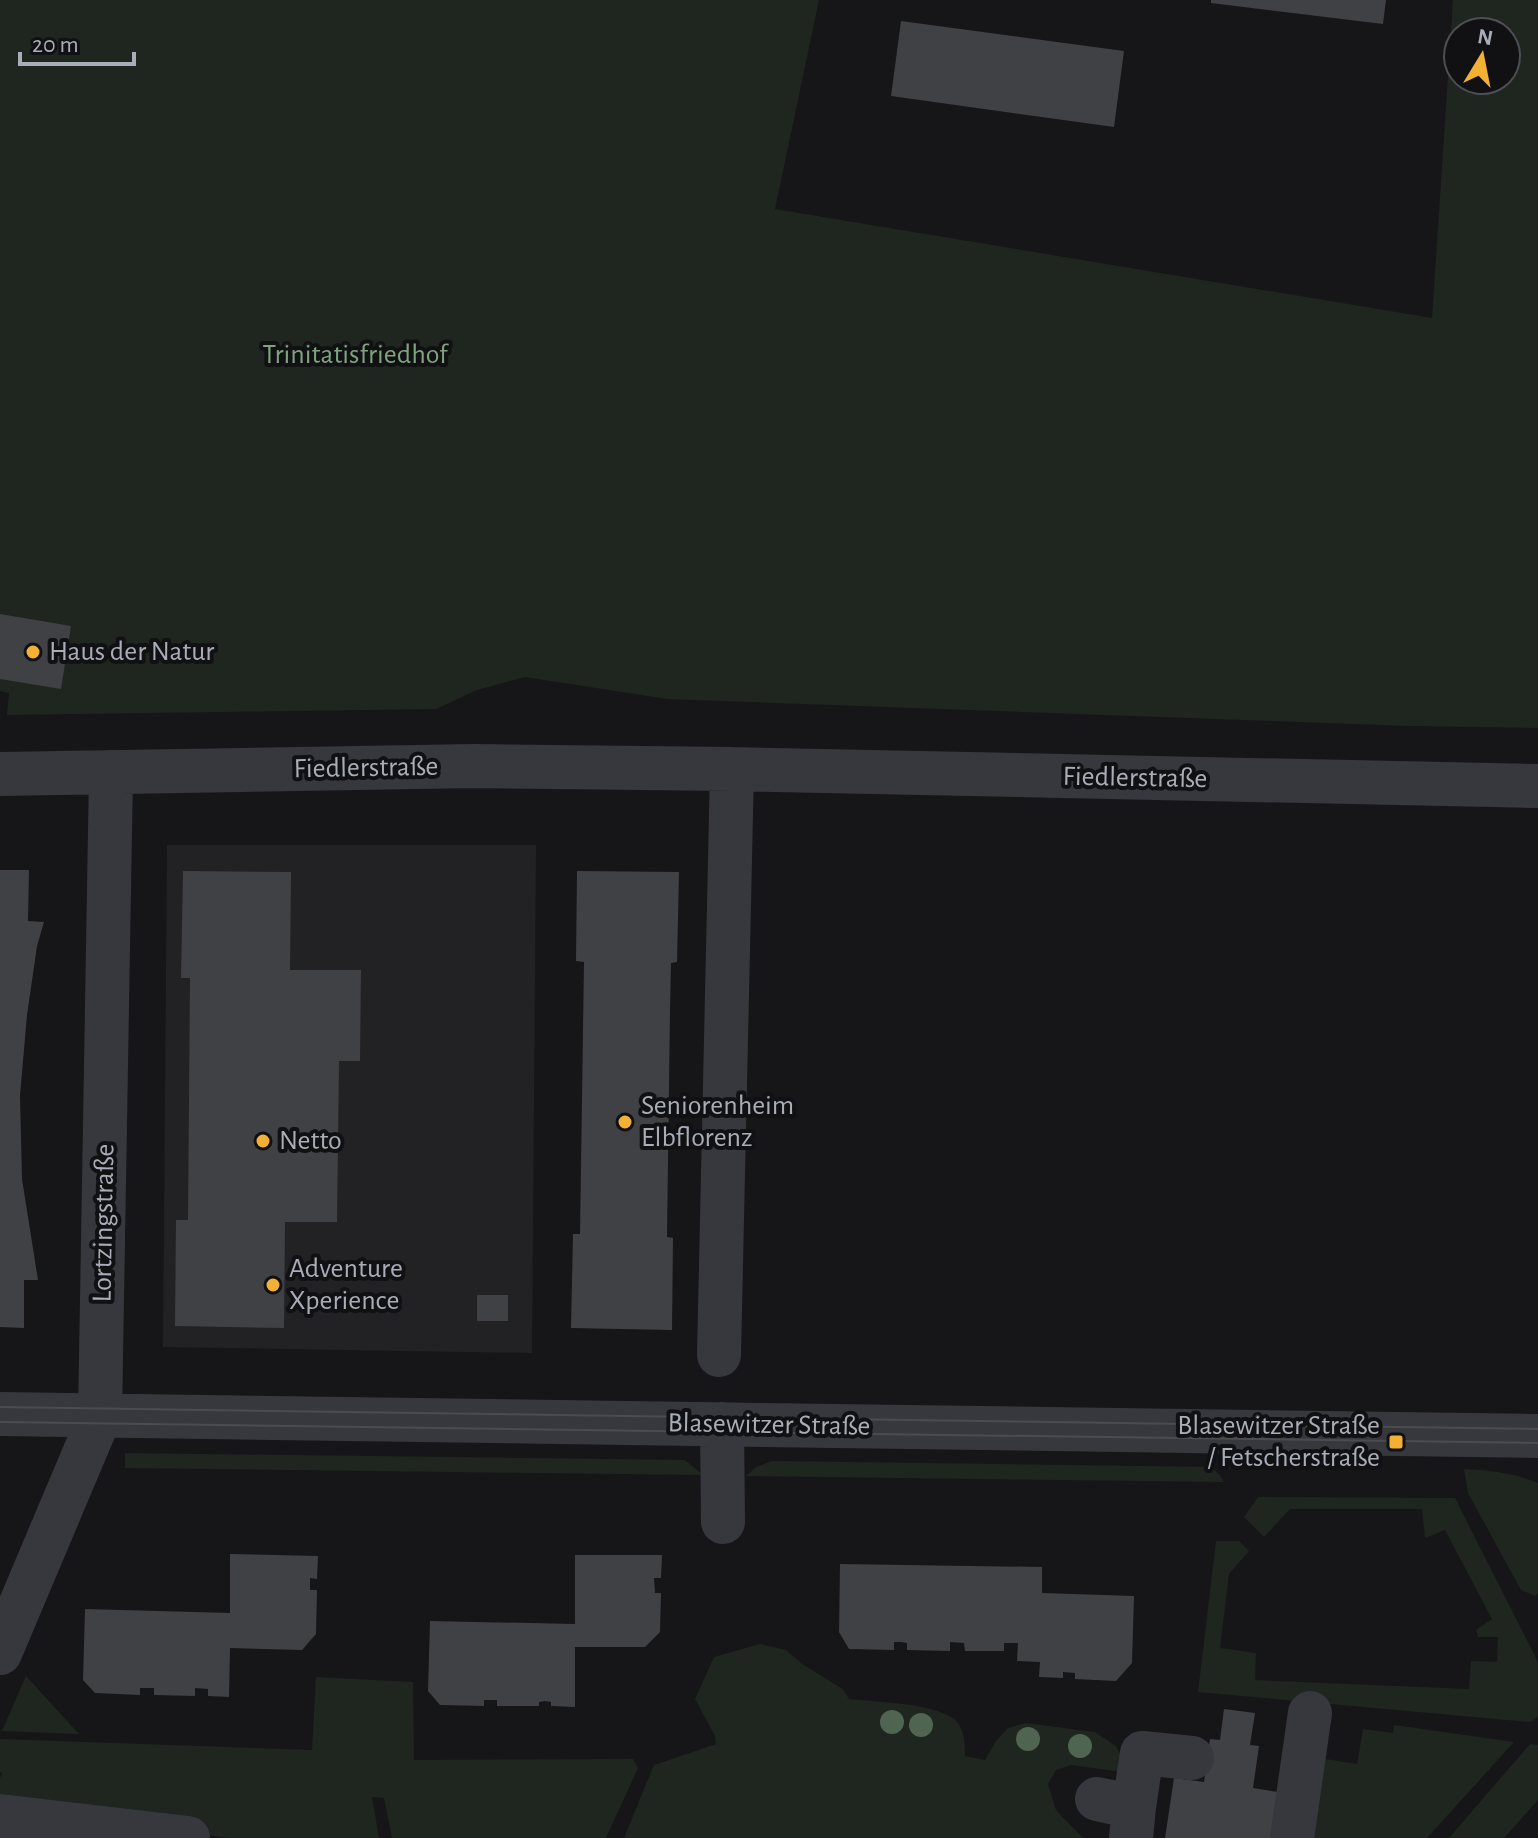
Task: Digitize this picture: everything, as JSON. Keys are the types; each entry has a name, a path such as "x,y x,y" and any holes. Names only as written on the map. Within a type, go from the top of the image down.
{"street":[{"name":"Fiedlerstraße","path":"0,774 475,766 1538,786"},
{"path":"719,1355 732,769"},
{"name":"Lortzingstraße","path":"0,1653 100,1416 111,772"},
{"name":"Blasewitzer Straße","path":"0,1414 1538,1436"},
{"path":"722,1424 723,1522"},
{"path":"1479,1435 1538,1466"},
{"path":"1292,1838 1310,1713"},
{"path":"1121,1815 1142,1753 1192,1758"},
{"path":"0,1816 188,1838"}],"shaded area":[{"path":"167,845 536,845 532,1353 163,1347"}],"green space":[{"name":"Trinitatisfriedhof","path":"0,0 819,0 775,209 1432,318 1447,96 1522,96 1522,16 1452,16 1453,0 1538,0 1538,728 667,699 525,677 477,690 436,709 7,715 9,693 0,691"},
{"path":"125,1453 685,1460 703,1475 125,1468"},
{"path":"772,1461 1211,1467 1224,1482 746,1476 756,1467"},
{"path":"1464,1469 1502,1473 1538,1483 1538,1594 1535,1596 1521,1590 1468,1493"},
{"path":"1258,1497 1455,1498 1538,1662 1538,1717 1530,1722 1198,1692 1216,1541 1239,1541 1249,1551 1229,1574 1220,1648 1256,1653 1255,1680 1469,1689 1471,1661 1497,1662 1498,1637 1478,1637 1476,1630 1492,1619 1445,1530 1425,1538 1422,1509 1290,1509 1264,1537 1244,1517"},
{"path":"760,1644 786,1650 802,1664 843,1689 849,1699 905,1704 946,1714 961,1728 965,1756 985,1760 1008,1728 1026,1723 1095,1732 1116,1746 1129,1773 1071,1765 1056,1770 1048,1784 1056,1810 1083,1838 624,1838 654,1765 716,1744 715,1736 695,1699 714,1657"},
{"path":"26,1676 79,1734 2,1731"},
{"path":"316,1677 413,1682 414,1760 633,1759 638,1768 606,1838 392,1838 384,1798 372,1797 379,1838 229,1838 0,1809 0,1739 312,1750"},
{"path":"1394,1725 1514,1742 1427,1838 1303,1838 1313,1757 1357,1764 1363,1729 1393,1733"},
{"path":"1530,1744 1538,1745 1538,1800 1504,1838 1449,1838"}],"building":[{"path":"1211,0 1386,0 1383,24 1211,3"},
{"path":"901,21 1124,51 1114,127 891,96"},
{"name":"Haus der Natur","path":"0,614 71,626 61,689 0,679"},
{"path":"0,870 29,870 28,921 44,922 37,946 27,1015 20,1096 22,1179 38,1280 24,1280 24,1328 0,1327"},
{"name":"Netto","path":"183,871 291,872 290,970 361,970 360,1061 339,1061 337,1222 285,1222 284,1328 175,1326 176,1220 188,1220 190,978 181,978"},
{"name":"Seniorenheim Elbflorenz","path":"577,871 679,872 677,962 671,963 670,1011 667,1237 673,1238 672,1330 571,1328 573,1234 580,1234 584,962 576,961"},
{"path":"477,1295 508,1295 508,1321 477,1321"},
{"path":"230,1554 318,1556 317,1579 310,1578 310,1590 317,1590 316,1634 302,1650 230,1648 229,1697 208,1696 208,1689 195,1688 195,1696 154,1695 154,1688 140,1688 140,1695 95,1693 83,1680 85,1609 230,1613"},
{"path":"575,1555 662,1555 661,1578 654,1578 655,1593 661,1593 660,1632 645,1647 575,1647 575,1707 551,1706 551,1702 545,1701 539,1702 539,1706 497,1706 497,1700 484,1700 484,1706 440,1705 428,1691 430,1621 575,1624"},
{"path":"840,1564 1042,1567 1042,1593 1134,1596 1132,1663 1116,1681 1075,1679 1075,1673 1063,1672 1063,1678 1039,1677 1040,1662 1017,1661 1018,1643 1004,1643 1004,1651 965,1651 964,1643 950,1642 950,1651 907,1650 907,1643 901,1642 894,1642 894,1650 849,1649 839,1632"},
{"path":"1224,1709 1255,1713 1250,1745 1259,1746 1253,1788 1284,1793 1278,1838 1165,1838 1174,1778 1204,1782 1210,1739 1220,1740"}],"tram line":[{"path":"0,1407 1538,1429"},
{"path":"0,1422 1538,1443"}],"place":[{"name":"Haus der Natur","path":"33,652"},
{"name":"Seniorenheim Elbflorenz","path":"625,1122"},
{"name":"Netto","path":"263,1141"},
{"name":"Adventure Xperience","path":"273,1285"},
{"name":"Blasewitzer Straße / Fetscherstraße","path":"1396,1442"}]}
